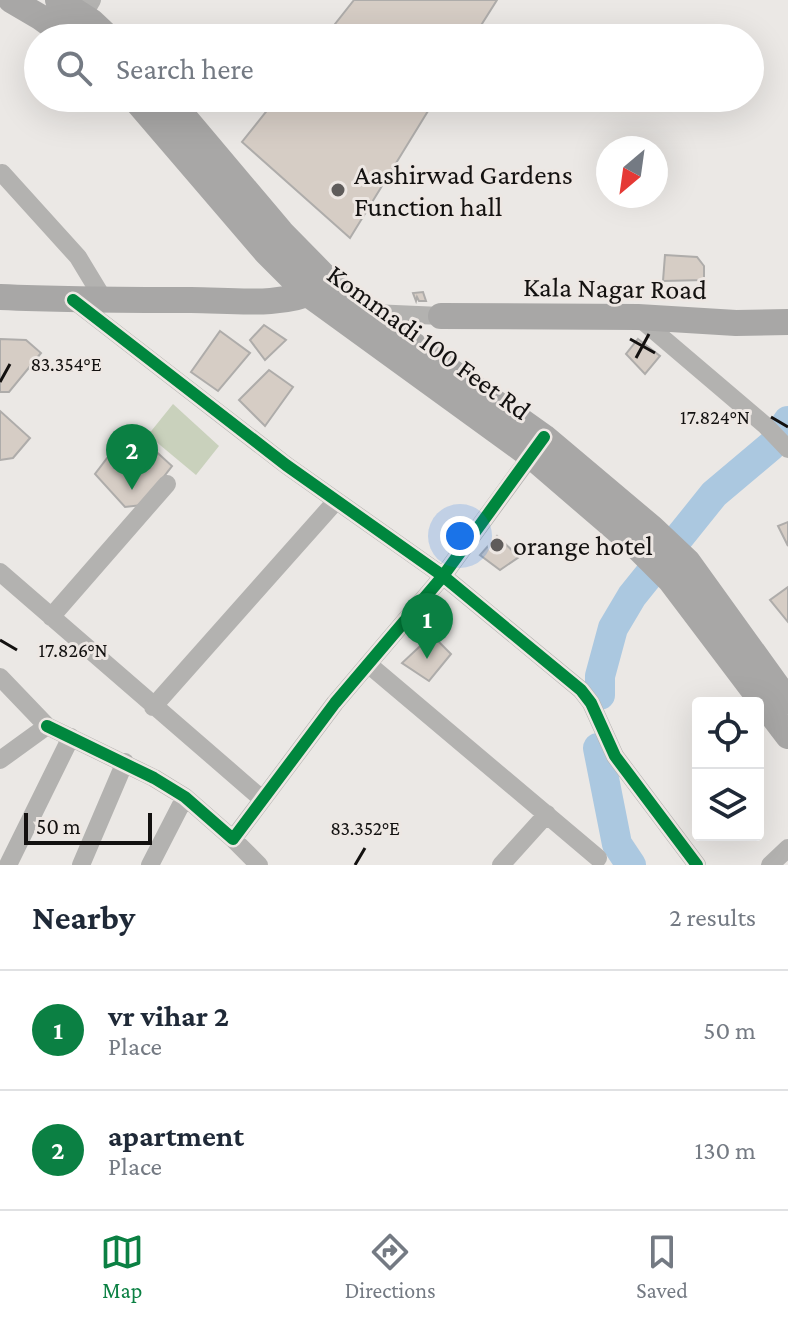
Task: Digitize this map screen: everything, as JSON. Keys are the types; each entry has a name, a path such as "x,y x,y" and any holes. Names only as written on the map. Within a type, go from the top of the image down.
{"main road":[{"path":"11,0 40,17 78,23"},
{"path":"58,0 78,23"},
{"name":"Kommadi 100 Feet Rd","path":"146,112 266,252 537,447 645,538 679,571 788,736"},
{"path":"180,112 281,232 320,289 372,313 394,345"},
{"path":"0,297 274,300 320,289"},
{"name":"Kala Nagar Road","path":"441,316 638,317 736,323 788,322"},
{"path":"679,571 788,701"}],"street":[{"path":"2,173 78,257 104,300"},
{"path":"73,300 286,465 443,576 581,690 591,703 615,756 697,865"},
{"name":"Kala Nagar Road","path":"372,313 441,316"},
{"path":"394,345 441,316"},
{"path":"638,317 766,426 788,449"},
{"path":"233,839 335,703 443,576 537,447"},
{"path":"51,617 167,484"},
{"path":"153,707 336,501"},
{"path":"0,572 262,799"},
{"path":"368,664 598,858"},
{"path":"0,677 47,726 125,762 185,797 259,865"},
{"path":"0,760 47,726"},
{"path":"8,865 71,737"},
{"path":"81,865 125,762"},
{"path":"150,865 185,797"},
{"path":"501,865 547,814"},
{"path":"770,865 788,848"}],"green space":[{"path":"173,404 219,446 196,475 148,435"}],"building":[{"path":"354,0 497,0 482,24 335,24"},
{"name":"Aashirwad Gardens Function hall","path":"266,112 427,112 350,238 242,142"},
{"path":"665,255 697,257 704,266 704,280 663,281"},
{"path":"423,292 426,301 419,301 417,297 416,301 413,293"},
{"path":"264,325 286,340 265,360 250,340"},
{"path":"220,331 250,353 218,391 191,372"},
{"path":"0,339 26,340 41,353 9,392 0,392"},
{"path":"638,339 660,356 645,374 626,354"},
{"path":"269,370 293,387 265,426 239,400"},
{"path":"0,411 30,438 13,458 0,460"},
{"path":"120,441 150,446 172,466 142,505 125,507 95,474"},
{"path":"788,522 788,546 778,526"},
{"name":"orange hotel","path":"497,536 519,557 500,570 480,555"},
{"path":"788,587 788,622 770,600"},
{"path":"432,635 451,654 429,681 402,663"}],"waterway":[{"path":"600,695 600,676 613,628 632,596 714,494 771,446"},
{"path":"598,748 617,844 631,865"}],"cycle path":[{"path":"47,726 154,778 185,797 233,839 335,703 443,576 286,465 73,300"},
{"path":"544,437 443,576 581,690 591,703 615,756 697,865"}],"place":[{"name":"Aashirwad Gardens Function hall","path":"338,190"},
{"name":"apartment","path":"132,490"},
{"name":"orange hotel","path":"497,545"},
{"name":"vr vihar 2","path":"427,659"}]}
